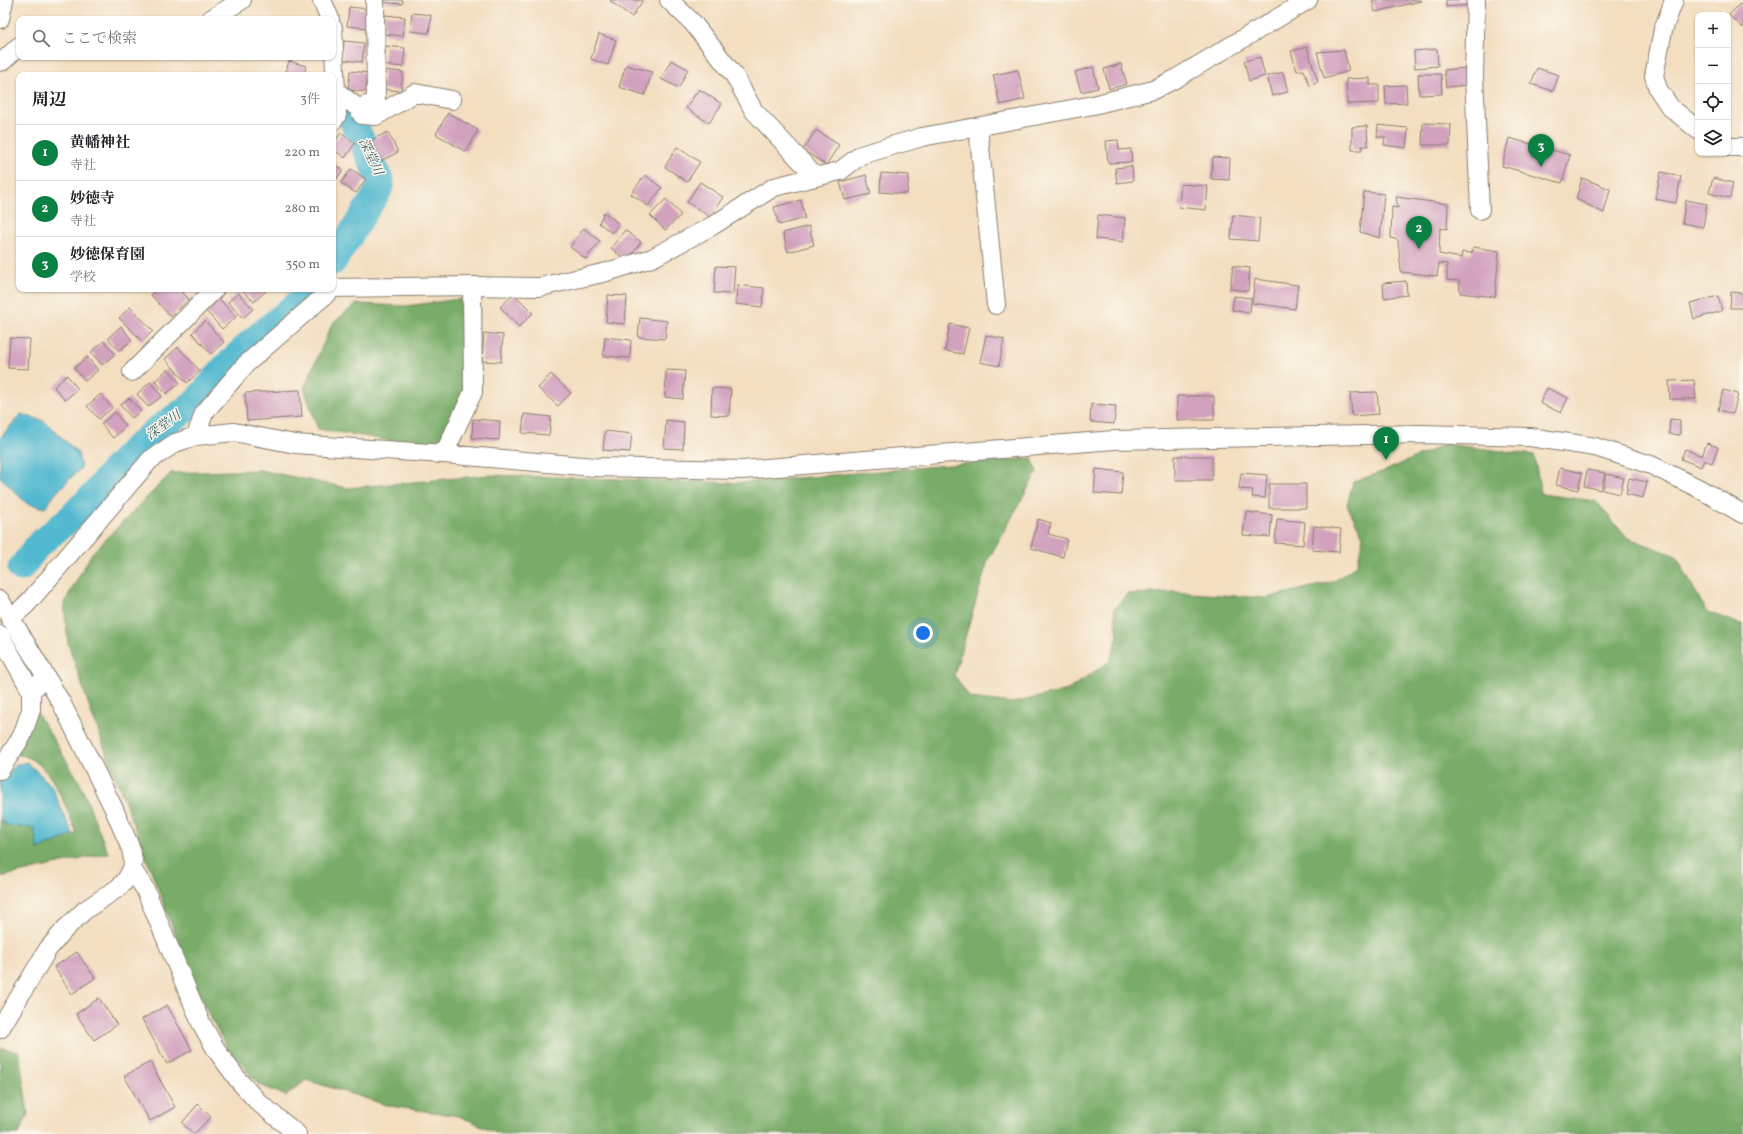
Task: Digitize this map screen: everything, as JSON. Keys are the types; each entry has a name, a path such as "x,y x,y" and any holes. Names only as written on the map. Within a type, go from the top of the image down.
{"street":[{"path":"0,19 4,0"},
{"path":"216,16 242,0"},
{"path":"322,0 329,16"},
{"path":"358,108 376,102 375,0"},
{"path":"668,0 692,22 734,74 754,112 816,177"},
{"path":"336,288 472,286 540,287 607,272 652,258 712,226 774,187 840,172 861,155 922,136 1093,105 1153,90 1175,79 1308,0"},
{"path":"1476,0 1474,76 1480,210"},
{"path":"1674,0 1663,30 1654,76 1658,89 1670,107 1695,128"},
{"path":"0,62 3,62 16,49"},
{"path":"335,60 335,72"},
{"path":"336,91 358,108 362,115 376,116 415,93 452,100"},
{"path":"336,91 336,116"},
{"path":"978,126 996,305"},
{"path":"1731,147 1743,147"},
{"path":"444,454 473,392 472,286"},
{"path":"132,372 212,292"},
{"path":"196,436 204,413 246,364 328,292"},
{"path":"10,619 27,604 150,460 175,443 196,436 234,432 294,444 444,454 594,467 742,470 1114,440 1421,434 1530,437 1595,447 1651,465 1698,488 1743,514"},
{"path":"0,600 61,702 113,807 131,849 132,869 145,890 201,1023 217,1051 239,1081 258,1102 297,1134"},
{"path":"0,635 31,691 31,710 22,736 0,770"},
{"path":"31,691 46,677"},
{"path":"0,1029 53,944 66,928 85,910 118,888 126,880 132,869"}],"green space":[{"path":"460,299 463,392 437,448 318,429 304,388 332,324 356,304 406,306"},
{"path":"1445,444 1534,455 1541,494 1596,501 1626,537 1676,556 1706,611 1741,625 1743,623 1743,1134 501,1134 459,1116 390,1106 306,1080 286,1096 258,1084 226,1046 197,992 92,715 68,643 64,603 92,553 171,473 260,470 347,488 490,475 739,483 1032,458 1037,472 988,560 954,675 970,698 1013,703 1068,690 1110,661 1118,636 1114,609 1127,594 1174,592 1266,598 1333,582 1357,565 1363,537 1347,505 1353,482 1385,471"},
{"path":"31,703 80,783 108,853 0,877 0,819 7,826 34,828 38,849 77,833 55,784 47,773 28,757 16,754"},
{"path":"2,1048 19,1052 28,1114 19,1134 0,1134 0,1050"}],"water":[{"path":"21,414 44,421 78,453 81,468 56,493 45,508 26,503 0,477 0,438"},
{"path":"27,762 51,785 73,835 38,849 34,828 7,826 0,817 0,782 16,765"}],"building":[{"path":"383,0 403,0 402,4 383,2"},
{"path":"643,0 632,17 610,1"},
{"path":"1372,0 1420,0 1421,1 1375,12"},
{"path":"1446,0 1469,0 1470,5 1446,7"},
{"path":"1740,4 1743,7 1743,28 1731,17 1731,13"},
{"path":"349,7 369,9 367,28 347,26"},
{"path":"412,13 431,15 429,33 410,31"},
{"path":"385,15 405,17 403,36 384,34"},
{"path":"599,34 616,40 608,65 591,59"},
{"path":"344,41 364,43 362,62 343,60"},
{"path":"385,46 405,48 403,67 384,65"},
{"path":"1307,47 1318,82 1310,86 1304,70 1297,71 1291,51"},
{"path":"1437,49 1438,66 1415,68 1414,51"},
{"path":"1344,50 1349,71 1324,78 1317,52"},
{"path":"1260,57 1265,76 1249,81 1244,61"},
{"path":"671,60 688,69 679,88 661,79"},
{"path":"289,61 306,66 305,72 286,72"},
{"path":"1121,64 1127,84 1109,89 1104,69"},
{"path":"626,65 652,72 645,95 619,87"},
{"path":"1093,67 1098,88 1081,92 1075,72"},
{"path":"1467,68 1469,85 1446,87 1444,70"},
{"path":"1537,68 1559,75 1553,91 1531,84"},
{"path":"384,70 403,72 401,91 382,89"},
{"path":"1018,70 1025,99 1000,105 993,75"},
{"path":"350,71 370,73 368,92 348,90"},
{"path":"1283,72 1288,92 1272,96 1267,76"},
{"path":"1418,74 1441,74 1442,94 1419,95"},
{"path":"1370,78 1370,85 1379,85 1379,103 1347,104 1346,79"},
{"path":"1406,85 1407,103 1386,104 1385,86"},
{"path":"699,89 722,104 709,123 686,108"},
{"path":"448,113 478,130 466,152 436,134"},
{"path":"1423,123 1451,124 1450,145 1422,145"},
{"path":"1378,125 1408,128 1406,148 1384,145 1385,137 1377,137"},
{"path":"1367,126 1368,146 1362,146 1362,150 1352,150 1352,127"},
{"path":"816,130 839,145 826,165 803,150"},
{"path":"388,132 398,152 381,161 371,140"},
{"path":"341,133 355,143 345,158 336,151 336,140"},
{"path":"1509,138 1570,155 1562,183 1502,166"},
{"path":"1118,140 1119,150 1131,149 1132,162 1108,163 1106,141"},
{"path":"677,147 700,162 687,182 665,167"},
{"path":"1213,157 1230,158 1229,180 1211,179"},
{"path":"336,165 343,170 336,180"},
{"path":"1132,166 1133,181 1117,183 1115,168"},
{"path":"351,169 366,179 356,193 341,183"},
{"path":"1661,172 1681,176 1676,203 1655,199"},
{"path":"881,173 909,175 907,194 880,192"},
{"path":"645,175 662,188 648,206 631,194"},
{"path":"866,175 871,194 845,200 840,182"},
{"path":"1582,178 1610,189 1604,213 1576,199"},
{"path":"1713,178 1733,183 1730,198 1709,193"},
{"path":"700,182 723,197 710,217 687,202"},
{"path":"1181,184 1208,186 1206,210 1179,207"},
{"path":"1364,192 1384,194 1380,238 1360,232"},
{"path":"1396,197 1448,204 1447,229 1440,228 1439,254 1461,258 1462,252 1472,253 1473,247 1499,251 1495,297 1460,293 1459,281 1447,280 1447,264 1439,263 1437,276 1401,272 1398,240 1391,238 1392,207 1398,208"},
{"path":"666,199 681,215 665,230 650,215"},
{"path":"801,200 805,218 779,225 774,207"},
{"path":"1686,200 1707,204 1703,227 1682,223"},
{"path":"604,212 619,224 612,233 599,223"},
{"path":"1098,215 1125,218 1123,242 1096,239"},
{"path":"1233,215 1260,218 1258,241 1231,239"},
{"path":"809,226 814,245 788,252 783,233"},
{"path":"584,228 600,241 586,259 570,247"},
{"path":"625,230 641,242 627,261 611,248"},
{"path":"716,266 735,267 733,294 714,293"},
{"path":"1233,266 1250,268 1248,291 1230,289"},
{"path":"1255,279 1298,285 1295,309 1252,303"},
{"path":"1406,281 1407,295 1384,298 1383,283"},
{"path":"737,285 764,288 762,307 736,304"},
{"path":"154,292 182,292 189,299 171,317 151,295"},
{"path":"244,292 265,292 254,302"},
{"path":"1731,292 1743,293 1743,308 1730,308"},
{"path":"238,293 253,309 243,318 228,302"},
{"path":"514,294 533,313 519,327 500,307"},
{"path":"608,295 627,296 625,324 606,322"},
{"path":"1234,296 1251,298 1250,313 1232,310"},
{"path":"1718,296 1722,311 1694,319 1690,303"},
{"path":"219,299 236,317 222,329 206,311"},
{"path":"130,307 153,331 142,341 119,318"},
{"path":"640,318 667,321 665,339 638,337"},
{"path":"205,321 224,342 211,354 192,333"},
{"path":"950,324 969,328 963,354 945,351"},
{"path":"121,326 132,340 119,351 108,338"},
{"path":"484,333 503,335 501,362 482,361"},
{"path":"986,335 1004,339 999,366 980,362"},
{"path":"605,337 631,340 630,358 603,356"},
{"path":"10,338 30,339 28,369 8,368"},
{"path":"104,341 115,354 102,365 91,352"},
{"path":"178,347 200,371 187,383 165,359"},
{"path":"87,357 98,370 85,381 74,368"},
{"path":"168,369 180,383 166,394 155,381"},
{"path":"666,370 685,371 683,399 665,397"},
{"path":"551,374 571,393 558,406 538,388"},
{"path":"67,375 78,389 65,400 54,387"},
{"path":"1694,380 1696,399 1670,399 1669,381"},
{"path":"150,382 162,396 148,407 137,394"},
{"path":"712,388 731,389 729,416 711,415"},
{"path":"1547,388 1568,398 1561,413 1540,403"},
{"path":"300,390 302,417 247,421 245,393"},
{"path":"1723,390 1738,394 1733,414 1718,410"},
{"path":"1377,392 1379,414 1352,416 1350,393"},
{"path":"101,394 112,408 99,419 87,406"},
{"path":"1177,396 1214,396 1214,420 1177,420"},
{"path":"129,398 141,411 132,418 120,405"},
{"path":"1091,404 1116,406 1114,424 1090,422"},
{"path":"115,412 126,426 113,438 101,424"},
{"path":"524,414 551,417 549,435 522,433"},
{"path":"473,419 500,421 499,440 472,438"},
{"path":"1670,419 1680,420 1680,435 1669,434"},
{"path":"666,420 684,422 683,449 664,448"},
{"path":"605,431 632,434 630,452 603,450"},
{"path":"1707,443 1718,447 1712,463 1704,460 1701,467 1681,459 1685,449 1702,456"},
{"path":"1175,456 1212,456 1212,480 1175,480"},
{"path":"1560,468 1582,473 1578,490 1556,485"},
{"path":"1096,469 1123,472 1121,495 1094,493"},
{"path":"1587,470 1605,473 1601,490 1584,486"},
{"path":"1241,473 1267,475 1265,498 1252,497 1253,490 1239,489"},
{"path":"1606,474 1624,478 1620,494 1603,490"},
{"path":"1629,478 1647,482 1643,498 1626,494"},
{"path":"1269,484 1306,484 1306,508 1269,508"},
{"path":"1246,512 1272,515 1270,537 1243,535"},
{"path":"1038,519 1051,523 1048,534 1067,539 1063,557 1031,548"},
{"path":"1277,519 1305,522 1303,545 1275,543"},
{"path":"1314,526 1341,529 1339,552 1312,550"},
{"path":"77,952 95,978 72,994 54,967"},
{"path":"99,998 117,1025 94,1040 76,1014"},
{"path":"167,1005 192,1050 167,1064 142,1019"},
{"path":"150,1062 175,1107 150,1121 124,1076"},
{"path":"198,1104 211,1117 194,1134 182,1123"}],"waterway":[{"name":"深堂川","path":"336,98 349,113 381,182 379,190 336,257"},
{"name":"深堂川","path":"21,568 38,545 67,521 96,492 115,468 132,451 156,430 194,404 224,368 250,343 311,292"}],"place":[{"name":"妙徳保育園","path":"1541,167"},
{"name":"妙徳寺","path":"1419,249"},
{"name":"黄幡神社","path":"1386,460"}]}
